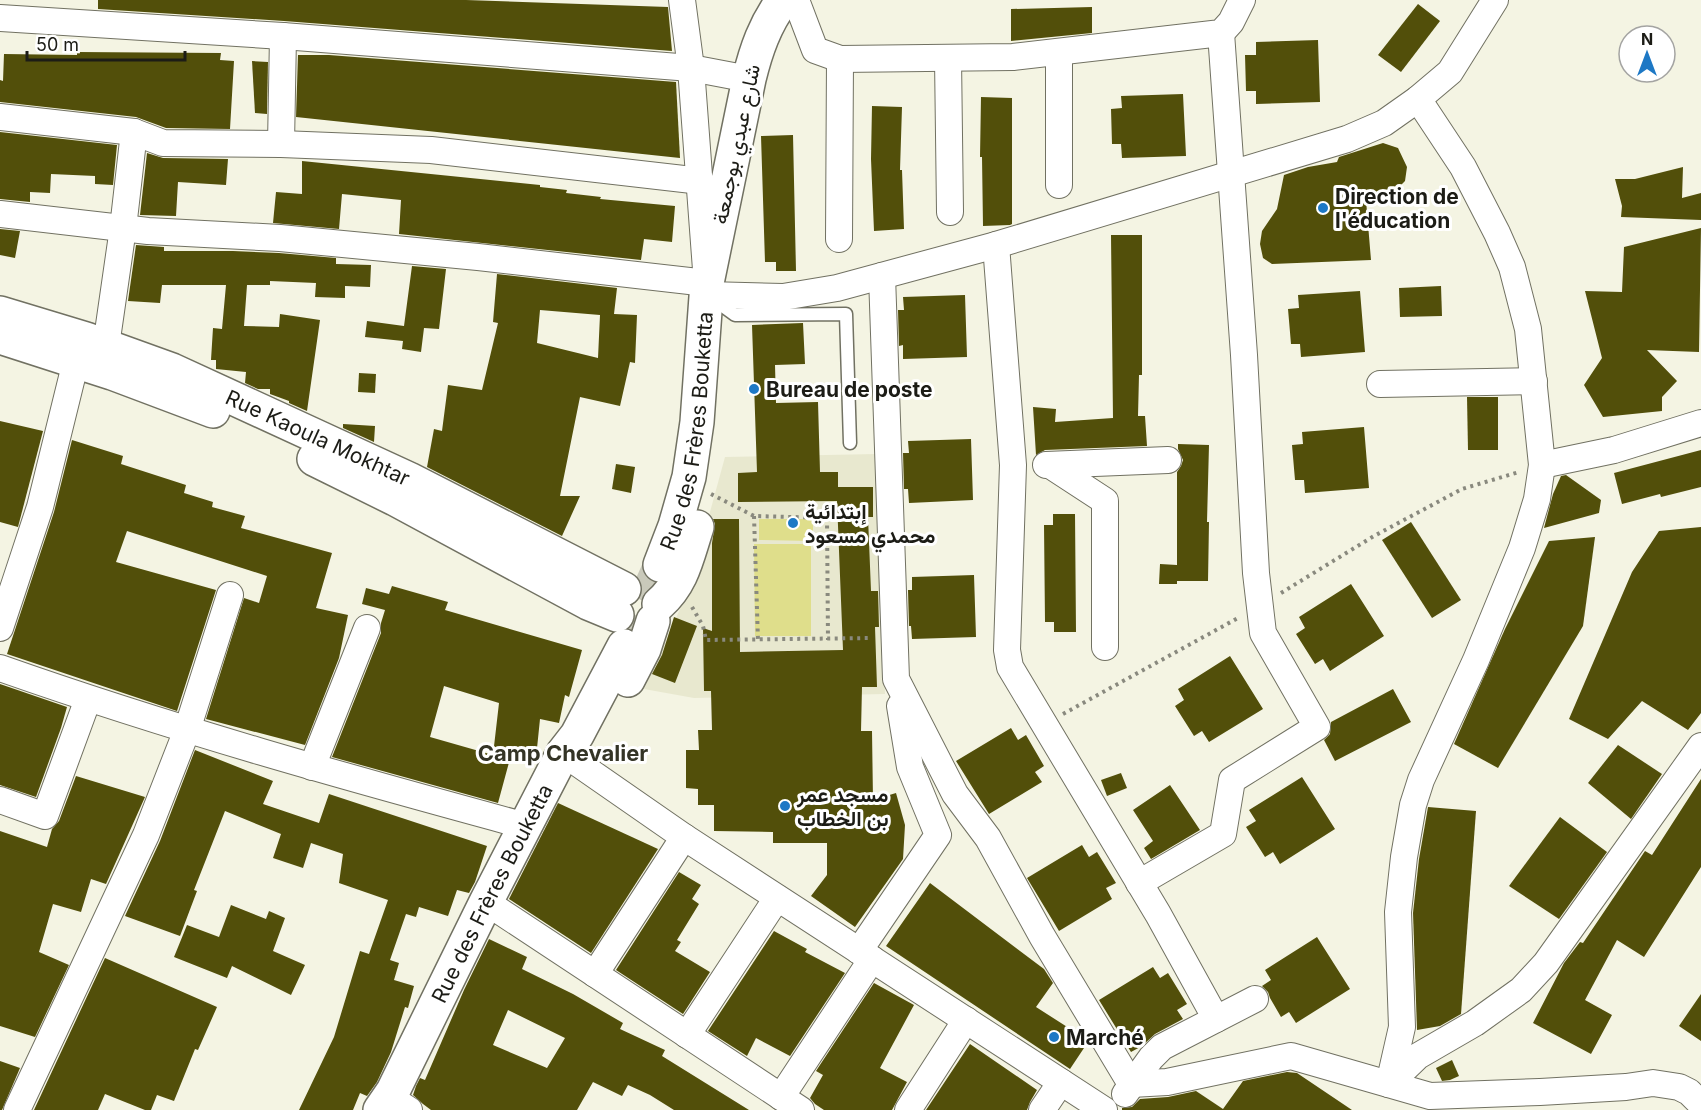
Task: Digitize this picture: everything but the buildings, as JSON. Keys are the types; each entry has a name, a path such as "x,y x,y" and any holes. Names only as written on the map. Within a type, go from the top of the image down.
{"main road":[{"name":"شارع عبدي بوجمعة","path":"707,289 755,55 764,31 783,0"},
{"path":"622,611 632,628 647,626 698,522 716,430 720,369 718,342 707,289"},
{"name":"Rue des Frères Bouketta","path":"662,593 675,526 690,470 697,422 707,289"},
{"name":"Rue des Frères Bouketta","path":"393,1106 486,902 563,753 577,735 663,497 670,464 686,350 707,289"},
{"name":"Rue Kaoula Mokhtar","path":"0,313 172,369 409,478 622,611"},
{"name":"Rue Kaoula Mokhtar","path":"0,338 76,361 243,424 395,500 588,603 622,611"},
{"path":"563,753 597,741 644,649 662,593"}],"street":[{"path":"682,0 701,181 707,289"},
{"path":"796,0 815,50 840,59 1013,57 1221,33 1231,22 1242,0"},
{"path":"0,214 123,228 280,238 478,257 707,289 783,297 837,288 996,246 1347,139 1384,123 1450,72 1495,0"},
{"path":"0,18 284,36 691,69 749,79"},
{"path":"1139,883 1223,834 1232,780 1317,727 1263,633 1256,573 1244,355 1221,33"},
{"path":"281,144 284,36"},
{"path":"1059,53 1059,184"},
{"path":"948,58 950,212"},
{"path":"839,238 840,59"},
{"path":"1389,1084 1402,1027 1398,912 1413,805 1421,780 1476,660 1522,548 1537,500 1542,465 1524,310 1508,258 1463,167 1418,99"},
{"path":"0,117 134,132 163,143 281,144 431,150 701,181"},
{"path":"106,346 134,132"},
{"path":"996,246 1013,465 1007,650 1014,674 1139,883 1216,1019"},
{"path":"486,902 791,1103 865,955 938,835 910,767 896,679 882,276"},
{"path":"0,628 40,507 76,361"},
{"path":"1380,384 1534,381"},
{"path":"1542,465 1614,450 1701,423"},
{"path":"1013,465 1168,460"},
{"path":"1050,465 1105,501 1105,647"},
{"path":"17,1110 146,835 187,730 230,595"},
{"path":"312,767 367,628"},
{"path":"0,668 187,730 525,826"},
{"path":"896,679 955,794 988,838 1042,936 1131,1084"},
{"path":"0,800 45,816 88,699"},
{"path":"1389,1084 1418,1056 1475,1023 1521,990 1546,963 1701,746"},
{"path":"563,753 684,837 1104,1110"},
{"path":"595,974 684,837"},
{"path":"687,1035 777,898"},
{"path":"1114,1110 1131,1084 1162,1047 1255,999"},
{"path":"908,1110 966,1020"},
{"path":"1131,1084 1167,1082 1292,1056 1389,1084 1420,1101 1430,1096 1547,1101 1653,1083 1680,1087 1698,1093"},
{"path":"1042,1110 1061,1082"},
{"path":"0,1107 8,1110"}],"lane":[{"path":"707,289 735,315 846,314 850,443"}],"path":[{"path":"1044,724 1260,606 1374,536 1462,489 1542,465"},
{"path":"705,491 754,516 890,520"},
{"path":"754,516 758,641"},
{"path":"827,518 828,640"},
{"path":"662,593 703,626 706,640 894,638"}],"shaded area":[{"name":"إبتدائية محمدي مسعود","path":"877,454 885,694 694,698 644,689 689,589 725,457"},
{"path":"759,519 813,519 813,541 759,540"},
{"path":"754,544 811,544 811,636 755,636"}],"tunnel":[{"path":"624,646 660,565"}],"place":[{"name":"Direction de l'éducation","path":"1323,208"},
{"name":"Bureau de poste","path":"754,389"},
{"name":"إبتدائية محمدي مسعود","path":"793,523"},
{"name":"مسجد عمر بن الخطاب","path":"785,806"},
{"name":"Marché","path":"1054,1037"}],"district":[{"name":"Camp Chevalier","path":"563,753"}]}
